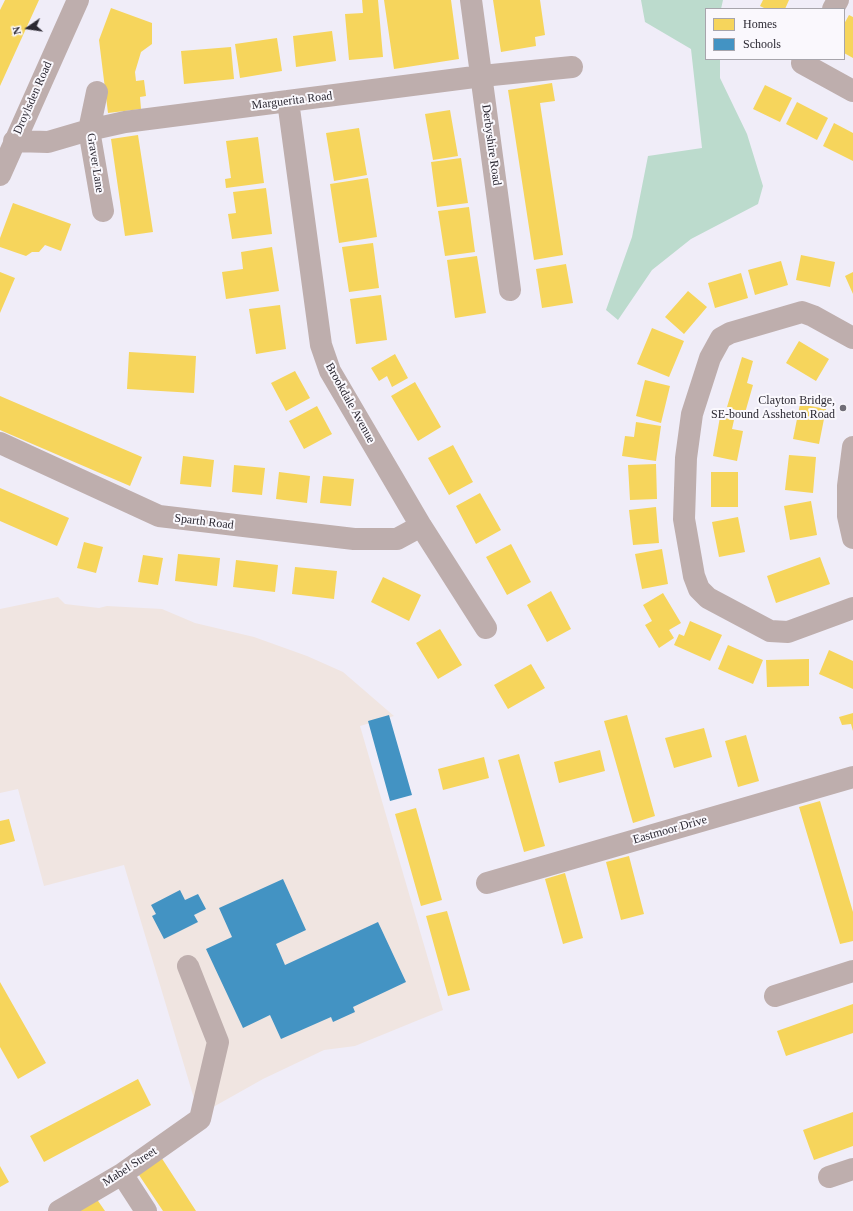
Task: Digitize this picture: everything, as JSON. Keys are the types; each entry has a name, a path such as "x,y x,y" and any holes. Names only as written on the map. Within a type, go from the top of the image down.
{"street":[{"name":"Droylsden Road","path":"0,175 78,0"},
{"name":"Derbyshire Road","path":"471,0 510,290"},
{"path":"804,60 802,63 853,91"},
{"name":"Marguerita Road","path":"14,142 48,142 89,130 125,122 482,76 572,66"},
{"name":"Graver Lane","path":"97,92 89,130 103,211"},
{"name":"Brookdale Avenue","path":"288,101 321,344 330,371 420,526 486,628"},
{"path":"853,338 813,316 802,312 730,333 721,338 710,358 692,414 686,458 684,519 694,576 699,589 708,598 770,631 788,632 853,608"},
{"name":"Sparth Road","path":"0,443 159,516 354,539 397,539 420,526"},
{"path":"853,447 848,486 848,516 853,538"},
{"name":"Eastmoor Drive","path":"487,884 853,777"},
{"name":"Mabel Street","path":"59,1211 122,1174 200,1119 218,1042 188,966"},
{"path":"775,996 853,971"},
{"path":"828,1177 853,1169"},
{"path":"122,1174 146,1211"}],"shaded area":[{"path":"58,597 65,604 99,608 107,606 162,609 195,623 254,637 307,656 343,672 394,716 360,726 443,1010 355,1046 324,1050 263,1079 199,1115 124,865 44,886 18,789 0,793 0,609"}],"green space":[{"path":"641,0 723,0 721,8 705,8 705,60 720,60 720,78 747,134 763,186 758,204 691,239 652,270 618,320 606,310 632,237 648,156 702,148 691,49 645,22"}],"building: Homes":[{"path":"5,0 39,0 0,86 0,10"},
{"path":"362,0 378,0 383,57 349,60 345,14 363,13"},
{"path":"384,0 451,0 459,59 394,69"},
{"path":"493,0 540,0 545,35 535,37 536,46 501,52"},
{"path":"763,0 789,0 785,8 764,8 760,6"},
{"path":"111,8 152,23 152,44 141,52 135,72 136,81 144,80 146,96 140,97 141,109 108,113 99,40"},
{"path":"849,15 853,17 853,58 845,54 845,22"},
{"path":"332,31 336,61 296,67 293,36"},
{"path":"277,38 282,71 240,78 235,44"},
{"path":"231,47 234,79 184,84 181,51"},
{"path":"552,83 555,101 540,103 563,255 534,260 508,90"},
{"path":"765,85 792,98 780,122 753,109"},
{"path":"797,102 828,118 817,140 786,124"},
{"path":"450,110 458,156 433,160 425,114"},
{"path":"834,123 853,133 853,161 823,146"},
{"path":"359,128 367,175 334,181 326,133"},
{"path":"138,135 153,232 125,236 111,139"},
{"path":"258,137 264,183 226,188 225,179 231,178 226,141"},
{"path":"461,158 468,203 437,207 431,162"},
{"path":"368,178 377,237 339,243 330,184"},
{"path":"266,188 272,234 232,239 228,214 236,213 233,192"},
{"path":"13,203 71,224 61,251 45,245 39,252 32,252 26,256 0,247 0,238"},
{"path":"469,207 475,252 445,256 438,211"},
{"path":"373,243 379,288 349,292 342,247"},
{"path":"272,247 279,291 226,299 222,272 243,269 241,252"},
{"path":"801,255 835,262 830,287 796,280"},
{"path":"477,256 486,313 455,318 447,260"},
{"path":"781,261 788,285 755,295 748,270"},
{"path":"566,264 573,303 542,308 536,269"},
{"path":"0,272 15,278 0,313"},
{"path":"853,272 853,294 845,276"},
{"path":"741,273 748,298 715,308 708,283"},
{"path":"688,291 707,307 684,334 665,317"},
{"path":"381,295 387,340 356,344 350,299"},
{"path":"280,305 286,349 256,354 249,309"},
{"path":"652,328 684,341 669,377 637,364"},
{"path":"799,341 829,359 816,381 786,363"},
{"path":"129,352 196,356 194,393 127,389"},
{"path":"395,354 408,378 392,387 387,376 379,381 371,368"},
{"path":"742,357 753,361 747,383 753,385 745,413 727,407"},
{"path":"295,371 310,398 286,411 271,383"},
{"path":"645,380 670,386 661,423 636,416"},
{"path":"415,382 441,427 418,441 391,396"},
{"path":"0,396 142,457 130,486 0,430"},
{"path":"800,404 826,409 819,444 793,439"},
{"path":"317,406 332,434 304,449 289,421"},
{"path":"720,417 734,420 732,429 743,431 737,461 713,456"},
{"path":"636,422 661,426 656,461 622,456 625,436 634,437"},
{"path":"453,445 473,482 449,495 428,458"},
{"path":"789,455 816,457 813,493 785,490"},
{"path":"183,456 214,460 211,487 180,484"},
{"path":"656,464 657,499 630,500 628,465"},
{"path":"234,465 265,468 262,495 232,492"},
{"path":"279,472 310,476 307,503 276,499"},
{"path":"711,472 738,472 738,507 711,507"},
{"path":"323,476 354,479 351,506 320,503"},
{"path":"0,488 69,518 57,546 0,521"},
{"path":"480,493 501,530 476,544 456,506"},
{"path":"811,501 817,535 790,540 784,506"},
{"path":"656,507 659,543 633,545 629,510"},
{"path":"738,517 745,552 719,557 712,522"},
{"path":"84,542 103,547 96,573 77,568"},
{"path":"511,544 531,582 507,595 486,557"},
{"path":"662,549 668,584 642,589 635,554"},
{"path":"178,554 220,558 217,586 175,581"},
{"path":"143,555 163,558 158,585 138,582"},
{"path":"820,557 830,584 776,603 767,576"},
{"path":"236,560 278,565 275,592 233,587"},
{"path":"295,567 337,571 334,599 292,594"},
{"path":"383,577 421,595 409,621 371,602"},
{"path":"551,591 571,629 547,642 527,605"},
{"path":"663,593 681,623 669,630 674,638 659,648 645,625 652,621 643,605"},
{"path":"690,621 722,635 710,661 674,645 679,634 684,636"},
{"path":"440,629 462,665 438,679 416,643"},
{"path":"728,645 763,660 753,684 718,669"},
{"path":"829,650 853,661 853,689 819,674"},
{"path":"809,659 809,686 767,687 766,660"},
{"path":"531,664 545,688 508,709 494,685"},
{"path":"853,713 853,731 851,724 842,725 839,717"},
{"path":"627,715 655,816 633,823 604,721"},
{"path":"704,728 712,757 674,768 665,738"},
{"path":"746,735 759,781 738,787 725,741"},
{"path":"600,750 605,771 559,783 554,762"},
{"path":"519,754 545,846 524,852 498,760"},
{"path":"484,757 489,778 443,790 438,769"},
{"path":"820,801 853,912 853,941 840,944 799,807"},
{"path":"416,808 442,900 421,906 395,814"},
{"path":"9,819 15,841 0,845 0,821"},
{"path":"629,856 644,914 621,920 606,862"},
{"path":"565,873 583,938 563,944 545,879"},
{"path":"447,911 470,990 448,996 426,916"},
{"path":"0,982 46,1063 18,1079 0,1047"},
{"path":"853,1004 853,1033 786,1056 777,1031"},
{"path":"138,1079 151,1105 44,1162 30,1136"},
{"path":"853,1112 853,1146 814,1160 803,1130"},
{"path":"161,1157 196,1211 163,1211 137,1172"},
{"path":"0,1166 9,1182 0,1187"},
{"path":"96,1198 105,1211 77,1211"}],"building: Schools":[{"path":"389,715 412,795 390,801 368,721"},
{"path":"283,879 306,930 276,944 285,965 378,922 406,982 353,1007 355,1012 333,1022 331,1017 281,1039 270,1015 243,1028 206,949 232,937 219,908"},
{"path":"180,890 185,900 198,894 206,909 194,915 198,922 164,939 152,916 156,914 151,905"}],"place":[{"name":"Clayton Bridge, SE-bound Assheton Road","path":"843,408"}]}
